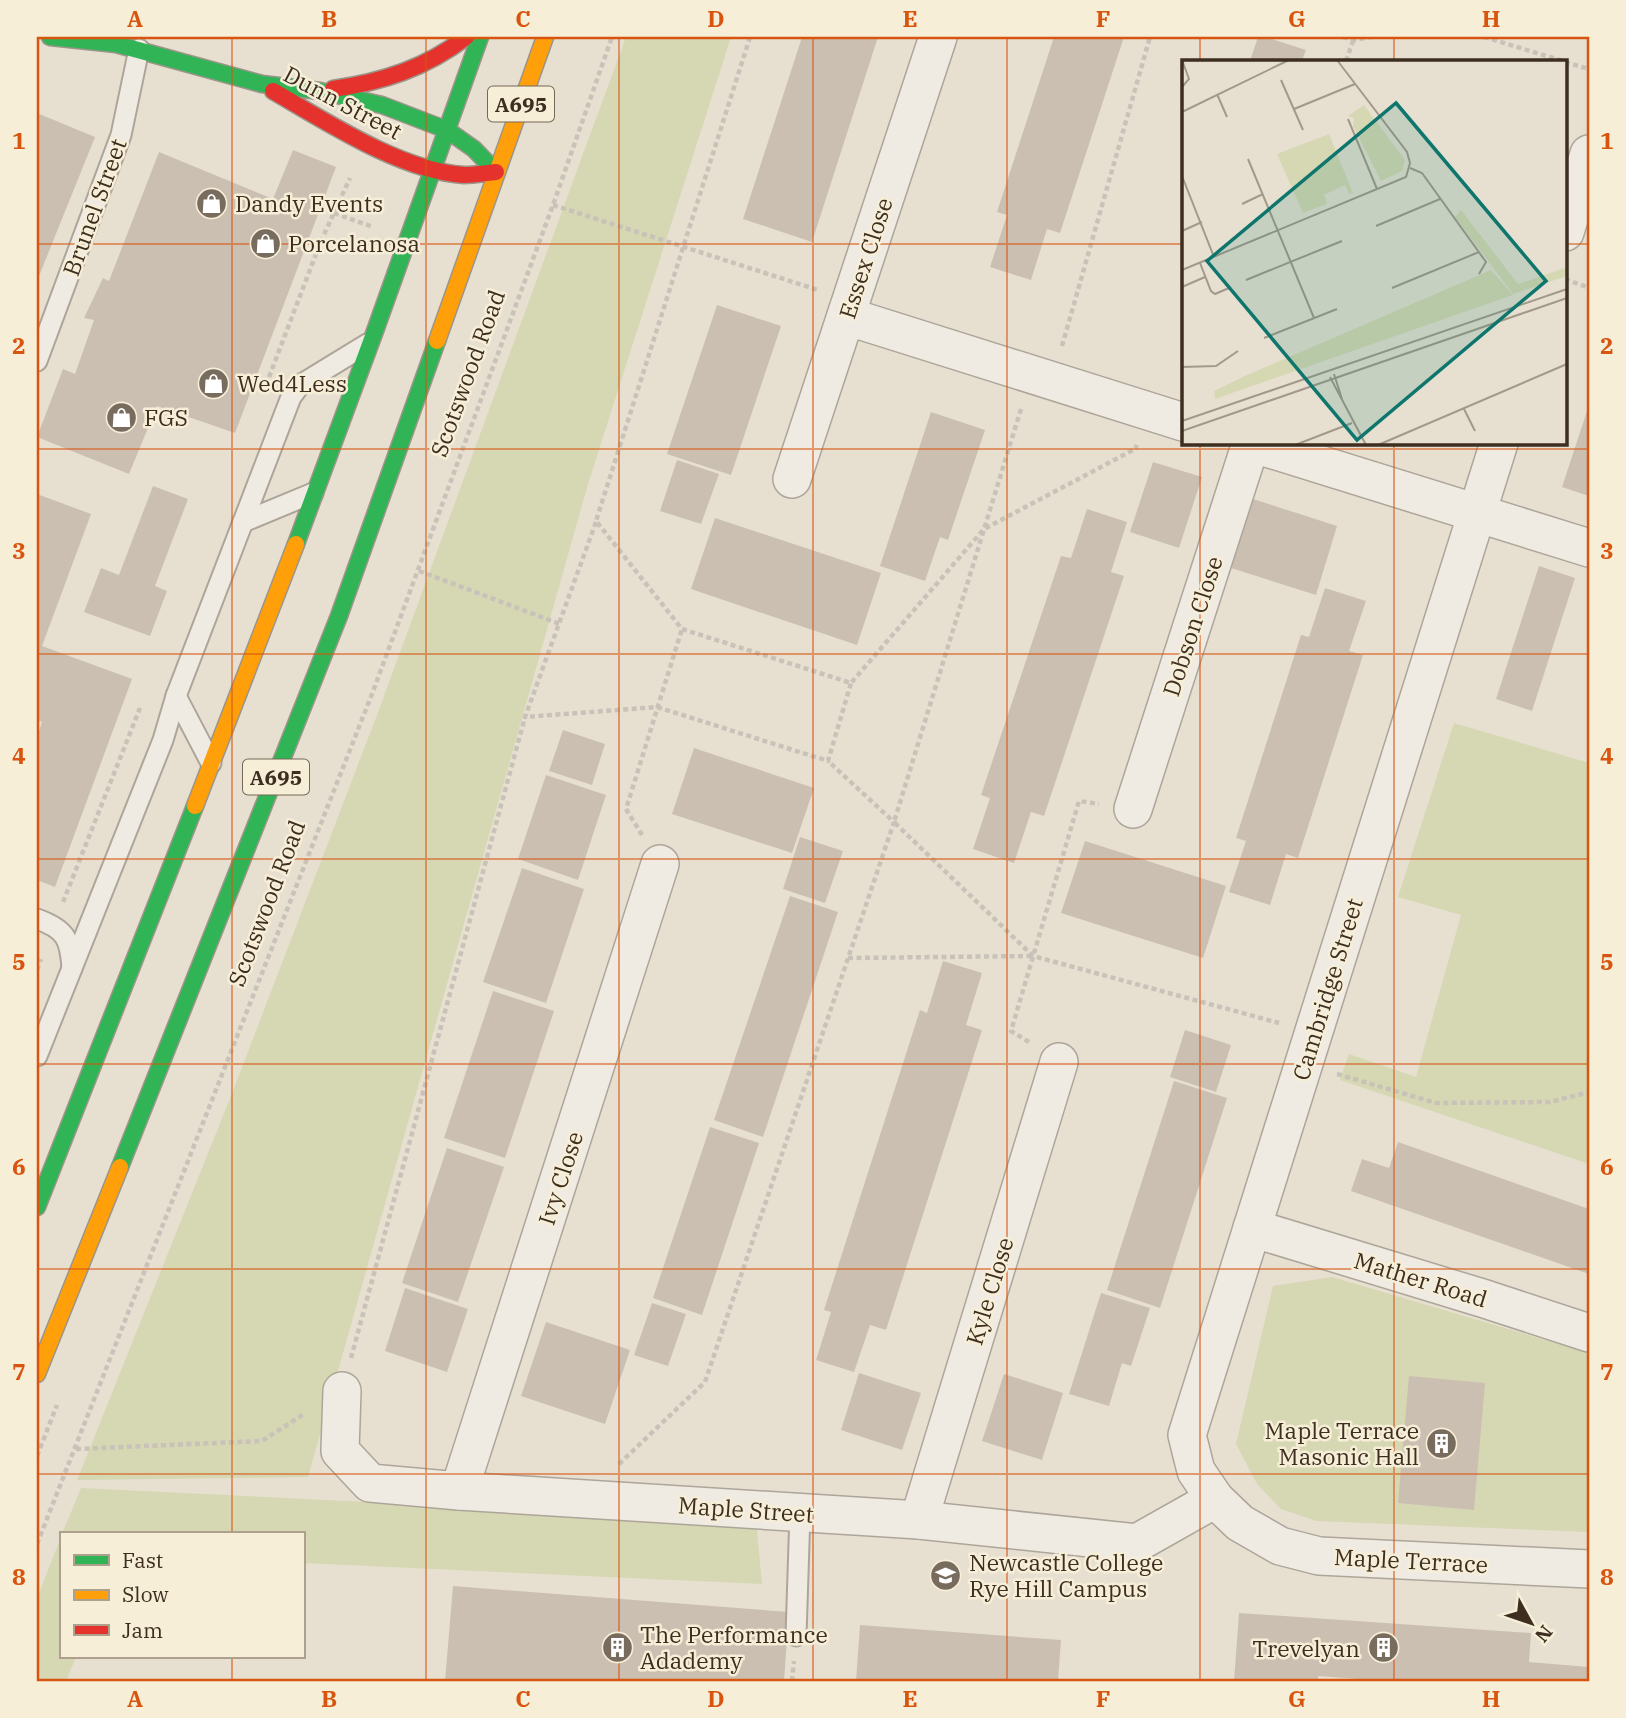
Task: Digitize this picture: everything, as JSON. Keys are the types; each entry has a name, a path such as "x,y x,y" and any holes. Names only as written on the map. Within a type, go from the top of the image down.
{"main road":[{"name":"Dunn Street","path":"50,37 116,40 262,85 320,91 382,106 447,130 474,149 496,172"},
{"name":"Dunn Street","path":"320,91 362,85 409,71 434,60 466,37"},
{"name":"A695","path":"37,1207 315,492 372,341 480,37"},
{"name":"Scotswood Road","path":"37,1374 339,616 545,37"},
{"name":"Dunn Street","path":"262,85 365,144 433,170 465,175 496,172"}],"street":[{"name":"Essex Close","path":"792,479 938,37"},
{"path":"1566,229 1589,154"},
{"path":"848,308 1042,377 1182,422"},
{"name":"Dobson Close","path":"1133,809 1251,444"},
{"path":"1254,444 1589,548"},
{"name":"Cambridge Street","path":"1227,1511 1196,1471 1187,1435 1499,444"},
{"name":"Ivy Close","path":"459,1491 660,864"},
{"name":"Kyle Close","path":"919,1520 1059,1062"},
{"name":"Mather Road","path":"1252,1228 1589,1333"},
{"name":"Maple Street","path":"342,1391 340,1451 370,1483 919,1520 1137,1543 1227,1511"},
{"name":"Maple Terrace","path":"1227,1511 1280,1546 1319,1556 1589,1569"}],"lane":[{"name":"Brunel Street","path":"37,361 121,135 139,49"},
{"path":"37,1056 163,740 176,696 291,397 300,385 372,341"},
{"path":"243,522 315,492"},
{"path":"176,696 211,764"},
{"path":"37,919 54,926 67,940 72,969"},
{"path":"796,1636 800,1512"}],"path":[{"name":"Scotswood Road","path":"37,1544 39,1529 75,1449 419,571 612,37"},
{"path":"582,1499 705,1382 1042,377 1150,37"},
{"path":"1343,37 1371,37"},
{"path":"1484,37 1558,60"},
{"path":"1346,60 1353,38"},
{"path":"1566,63 1589,69"},
{"path":"553,205 848,308"},
{"path":"334,213 376,228"},
{"path":"1566,279 1589,288"},
{"path":"75,1449 262,1441 342,1391 525,717 596,521"},
{"path":"419,571 560,624"},
{"path":"660,864 626,809 682,629"},
{"path":"828,761 851,684"},
{"path":"525,717 657,707 828,761 1032,956"},
{"path":"1059,1062 1011,1031 1032,956 1079,801 1133,809"},
{"path":"848,958 1032,956 1308,1049 1436,1103 1550,1102 1589,1091"}],"green space":[{"path":"626,37 731,37 588,484 308,1477 77,1480 231,1096 377,715"},
{"path":"1454,723 1589,763 1589,1164 1340,1080 1349,1054 1416,1077 1461,915 1398,897"},
{"path":"1332,1277 1589,1353 1589,1532 1316,1521 1281,1509 1257,1484 1236,1444 1273,1286"},
{"path":"81,1488 756,1521 762,1584 304,1563 304,1532 63,1532"},
{"path":"60,1540 60,1658 76,1658 66,1681 37,1681 37,1598"}],"building":[{"path":"802,37 878,37 812,242 743,219"},
{"path":"1054,37 1124,37 1060,233 1047,229 1031,280 990,267 1007,215 997,212"},
{"path":"1258,37 1306,50 1302,60 1250,60"},
{"path":"37,113 95,137 37,281"},
{"path":"293,150 336,167 235,433 157,406 129,474 37,437 63,369 75,374 94,320 84,318 103,278 109,281 159,152 273,199"},
{"path":"717,305 781,326 731,475 667,454"},
{"path":"1589,405 1589,496 1562,487"},
{"path":"931,412 985,430 948,540 940,537 925,581 880,566"},
{"path":"677,460 719,474 701,524 660,511"},
{"path":"1153,462 1202,477 1179,548 1130,532"},
{"path":"153,486 188,499 155,586 167,591 150,636 84,612 101,568 119,575"},
{"path":"37,494 91,514 42,646 132,679 55,887 37,880 37,737 42,722 37,720"},
{"path":"1253,499 1337,526 1316,595 1231,568"},
{"path":"1087,509 1127,522 1111,572 1124,576 1044,816 1031,812 1014,863 973,849 990,798 981,795 1061,556 1071,558"},
{"path":"715,518 881,573 857,645 691,589"},
{"path":"1539,566 1575,578 1532,711 1496,699"},
{"path":"1325,588 1366,601 1349,651 1363,655 1298,858 1286,854 1270,905 1229,892 1246,841 1236,838 1301,635 1309,637"},
{"path":"563,730 605,744 592,785 549,771"},
{"path":"694,748 814,788 792,853 672,814"},
{"path":"546,775 606,795 578,880 518,859"},
{"path":"800,837 843,851 825,903 783,889"},
{"path":"1085,841 1226,886 1203,958 1061,913"},
{"path":"522,868 584,889 546,1003 483,982"},
{"path":"790,896 838,912 763,1137 714,1120"},
{"path":"943,961 982,973 966,1025 982,1030 886,1330 870,1325 854,1372 816,1360 831,1312 824,1310 920,1010 927,1013"},
{"path":"493,991 554,1011 505,1158 444,1138"},
{"path":"1185,1030 1231,1045 1216,1092 1170,1077"},
{"path":"1174,1081 1227,1098 1160,1308 1107,1290"},
{"path":"710,1127 759,1143 702,1315 653,1298"},
{"path":"1398,1142 1589,1209 1589,1274 1351,1191 1362,1159 1389,1168"},
{"path":"447,1148 504,1167 458,1302 402,1283"},
{"path":"405,1288 468,1309 447,1372 385,1351"},
{"path":"1101,1293 1150,1308 1131,1366 1122,1363 1109,1406 1069,1394"},
{"path":"652,1303 686,1314 668,1366 634,1355"},
{"path":"546,1322 630,1350 605,1424 521,1396"},
{"path":"859,1373 921,1393 902,1450 841,1430"},
{"path":"1004,1374 1063,1393 1042,1460 982,1441"},
{"name":"Maple Terrace Masonic Hall","path":"1409,1376 1485,1383 1474,1510 1398,1503"},
{"name":"The Performance Adademy","path":"453,1586 789,1612 784,1681 445,1681"},
{"name":"Trevelyan","path":"1239,1613 1531,1633 1529,1662 1589,1667 1589,1681 1384,1681 1318,1676 1318,1681 1234,1681"},
{"path":"860,1625 1061,1640 1058,1681 856,1681"}],"traffic: fast":[{"path":"50,37 116,44 262,84 320,91 382,105 447,130 474,149 496,172"},
{"path":"296,544 480,37"},
{"path":"120,1167 339,616 437,341"},
{"path":"37,1207 195,806"}],"traffic: slow":[{"path":"437,341 545,37"},
{"path":"195,806 296,544"},
{"path":"37,1374 120,1167"}],"traffic: jam":[{"path":"333,89 403,72 435,57 466,37"},
{"path":"273,91 365,143 415,165 464,175 496,172"}],"place":[{"name":"Dandy Events","path":"212,203"},
{"name":"Porcelanosa","path":"265,243"},
{"name":"Wed4Less","path":"214,383"},
{"name":"FGS","path":"121,417"},
{"name":"Maple Terrace Masonic Hall","path":"1442,1443"},
{"name":"Newcastle College Rye Hill Campus","path":"946,1575"},
{"name":"The Performance Adademy","path":"617,1647"},
{"name":"Trevelyan","path":"1383,1648"}]}
